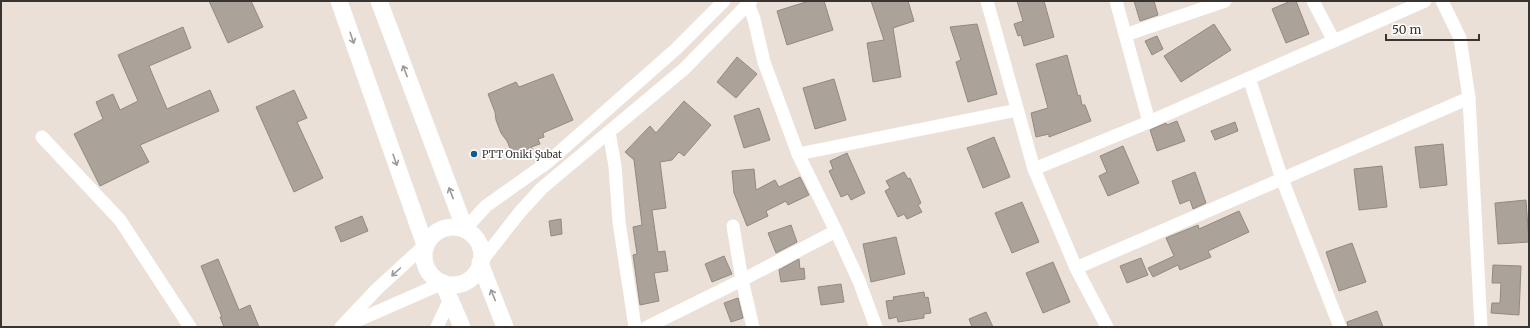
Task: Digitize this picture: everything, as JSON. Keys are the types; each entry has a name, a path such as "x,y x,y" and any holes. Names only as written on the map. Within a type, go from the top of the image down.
{"main road":[{"path":"339,1 425,245"},
{"path":"379,1 465,229"},
{"path":"451,227 465,229 472,234 478,242 481,251 480,264 473,276 466,282 457,284 443,283 430,274 425,265 423,255 425,245 430,237 438,230 451,227"},
{"path":"480,264 505,327"},
{"path":"443,283 462,327"}],"street":[{"path":"465,229 486,206 554,157 676,49 724,1"},
{"path":"988,1 1034,169 1076,268 1107,327"},
{"path":"1116,1 1149,122"},
{"path":"1125,35 1225,1"},
{"path":"1313,1 1334,41"},
{"path":"1034,169 1149,122 1425,1"},
{"path":"1442,1 1460,38 1469,98 1481,327"},
{"path":"480,264 520,212 542,188 684,69 749,3 764,62 798,154 836,230 859,281 876,327"},
{"path":"1249,78 1282,179 1340,327"},
{"path":"1076,268 1469,98"},
{"path":"798,154 1017,110"},
{"path":"609,132 615,166 619,222 635,327"},
{"path":"42,137 120,220 190,327"},
{"path":"733,226 742,280 753,327"},
{"path":"647,327 742,280 836,230"},
{"path":"341,327 378,289 425,245"},
{"path":"341,327 443,283"},
{"path":"437,327 450,299"}],"building":[{"path":"209,1 251,1 263,27 228,43"},
{"path":"809,1 824,1 833,30 787,45 777,11"},
{"path":"871,1 908,1 914,21 893,28 901,77 873,82 867,43 884,40"},
{"path":"1017,1 1044,1 1054,37 1024,46 1021,35 1018,36 1014,24 1023,21"},
{"path":"1134,1 1154,1 1158,15 1140,21"},
{"path":"1291,1 1296,1 1309,34 1286,43 1272,9"},
{"path":"977,24 997,94 968,102 956,62 961,60 950,27"},
{"path":"1214,24 1231,50 1181,82 1164,56"},
{"path":"183,27 191,48 149,66 167,109 210,90 219,111 140,145 149,162 100,186 74,134 103,119 96,102 113,94 120,110 138,101 118,55"},
{"path":"1157,36 1163,49 1152,55 1145,41"},
{"path":"1067,55 1078,96 1080,95 1082,105 1085,105 1091,121 1049,137 1049,134 1036,137 1031,113 1048,108 1036,64"},
{"path":"737,57 757,74 736,98 717,82"},
{"path":"553,74 573,120 543,133 544,137 538,139 540,144 531,147 533,150 514,158 507,141 501,133 488,94 516,82 519,87"},
{"path":"834,79 846,120 815,129 803,88"},
{"path":"294,90 307,118 297,122 323,178 294,192 256,107"},
{"path":"684,101 711,125 684,156 679,152 672,160 660,162 666,208 652,210 658,252 665,251 668,271 654,273 659,301 640,305 633,255 637,254 633,227 642,225 634,160 625,152 650,126 656,133"},
{"path":"759,108 770,140 744,148 734,116"},
{"path":"1177,121 1185,141 1157,151 1150,130 1166,123 1167,125"},
{"path":"1235,122 1238,131 1215,140 1211,131"},
{"path":"994,137 1010,177 983,188 967,148"},
{"path":"1443,144 1447,185 1420,188 1415,147"},
{"path":"1123,146 1139,183 1108,196 1099,176 1107,172 1100,156"},
{"path":"847,153 865,193 851,200 848,194 841,197 829,171 833,169 830,161"},
{"path":"1382,166 1387,207 1359,210 1354,169"},
{"path":"754,169 756,190 775,180 779,187 800,177 809,195 788,205 786,201 766,211 768,216 747,226 734,193 732,171"},
{"path":"904,172 908,179 910,178 921,203 918,205 922,212 907,219 904,214 898,217 885,191 890,188 886,181"},
{"path":"1195,172 1206,203 1193,209 1190,200 1180,204 1172,181"},
{"path":"1526,200 1529,242 1498,244 1495,203"},
{"path":"1022,202 1039,242 1012,253 995,213"},
{"path":"1239,211 1249,232 1208,251 1211,257 1180,270 1178,265 1153,277 1148,268 1174,256 1166,238 1198,225 1199,229"},
{"path":"362,216 368,231 341,242 335,227"},
{"path":"561,219 562,234 551,236 549,221"},
{"path":"791,225 797,242 776,253 768,233"},
{"path":"896,237 905,274 871,282 863,244"},
{"path":"1352,243 1366,282 1339,291 1326,252"},
{"path":"724,256 732,274 712,282 705,264"},
{"path":"1141,258 1148,275 1127,283 1120,266"},
{"path":"218,259 239,310 250,305 259,327 224,327 220,317 222,317 201,266"},
{"path":"799,259 800,269 804,268 805,279 781,282 779,270"},
{"path":"1053,262 1070,302 1043,313 1026,273"},
{"path":"1493,265 1521,266 1519,315 1491,313 1492,303 1500,303 1501,283 1492,283"},
{"path":"841,284 844,302 821,305 818,287"},
{"path":"924,292 925,298 928,297 931,313 924,314 924,318 898,322 897,317 889,319 886,301 894,300 893,297"},
{"path":"738,298 743,318 731,322 724,303"},
{"path":"1377,311 1383,327 1348,327 1347,322"},
{"path":"986,312 993,327 972,327 969,319"}],"place":[{"name":"PTT Oniki Şubat","path":"474,154"}]}
